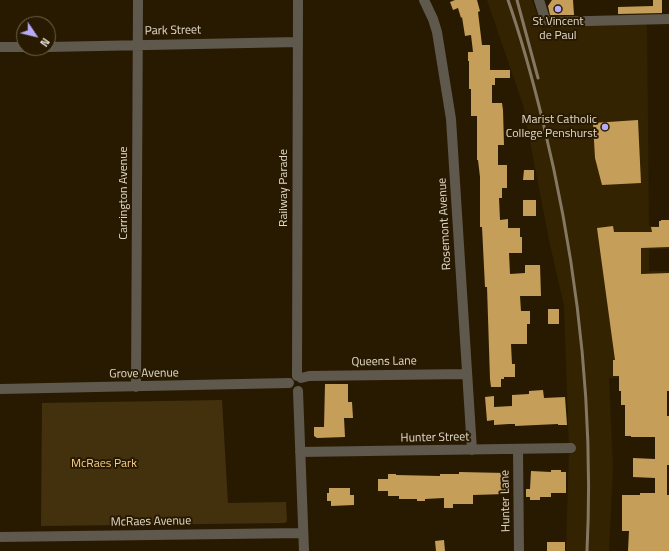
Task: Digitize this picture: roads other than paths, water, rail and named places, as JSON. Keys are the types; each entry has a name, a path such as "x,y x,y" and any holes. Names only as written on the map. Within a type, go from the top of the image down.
{"street":[{"name":"Carrington Avenue","path":"136,386 138,0"},
{"name":"Railway Parade","path":"298,0 296,379 304,382 303,387 298,391 300,452"},
{"name":"Rosemont Avenue","path":"424,0 434,19 437,32 451,118 472,450"},
{"path":"539,0 545,19 550,22 669,20"},
{"name":"Park Street","path":"56,46 298,42"},
{"path":"0,47 16,47"},
{"name":"Queens Lane","path":"296,379 309,376 467,374"},
{"name":"Grove Avenue","path":"0,389 136,386 296,379"},
{"name":"Hunter Street","path":"300,452 518,450 571,448"},
{"name":"Hunter Lane","path":"518,450 519,551"},
{"path":"300,452 304,551"},
{"name":"McRaes Avenue","path":"0,537 303,533"}],"railway":[{"path":"508,0 527,61 543,122 555,175 574,281 585,389 588,443 589,497 587,551"},
{"path":"517,0 538,78"}],"place":[{"name":"St Vincent de Paul","path":"558,9"},
{"name":"Marist Catholic College Penshurst","path":"605,127"}],"park label":[{"name":"McRaes Park","path":"104,464"}]}
